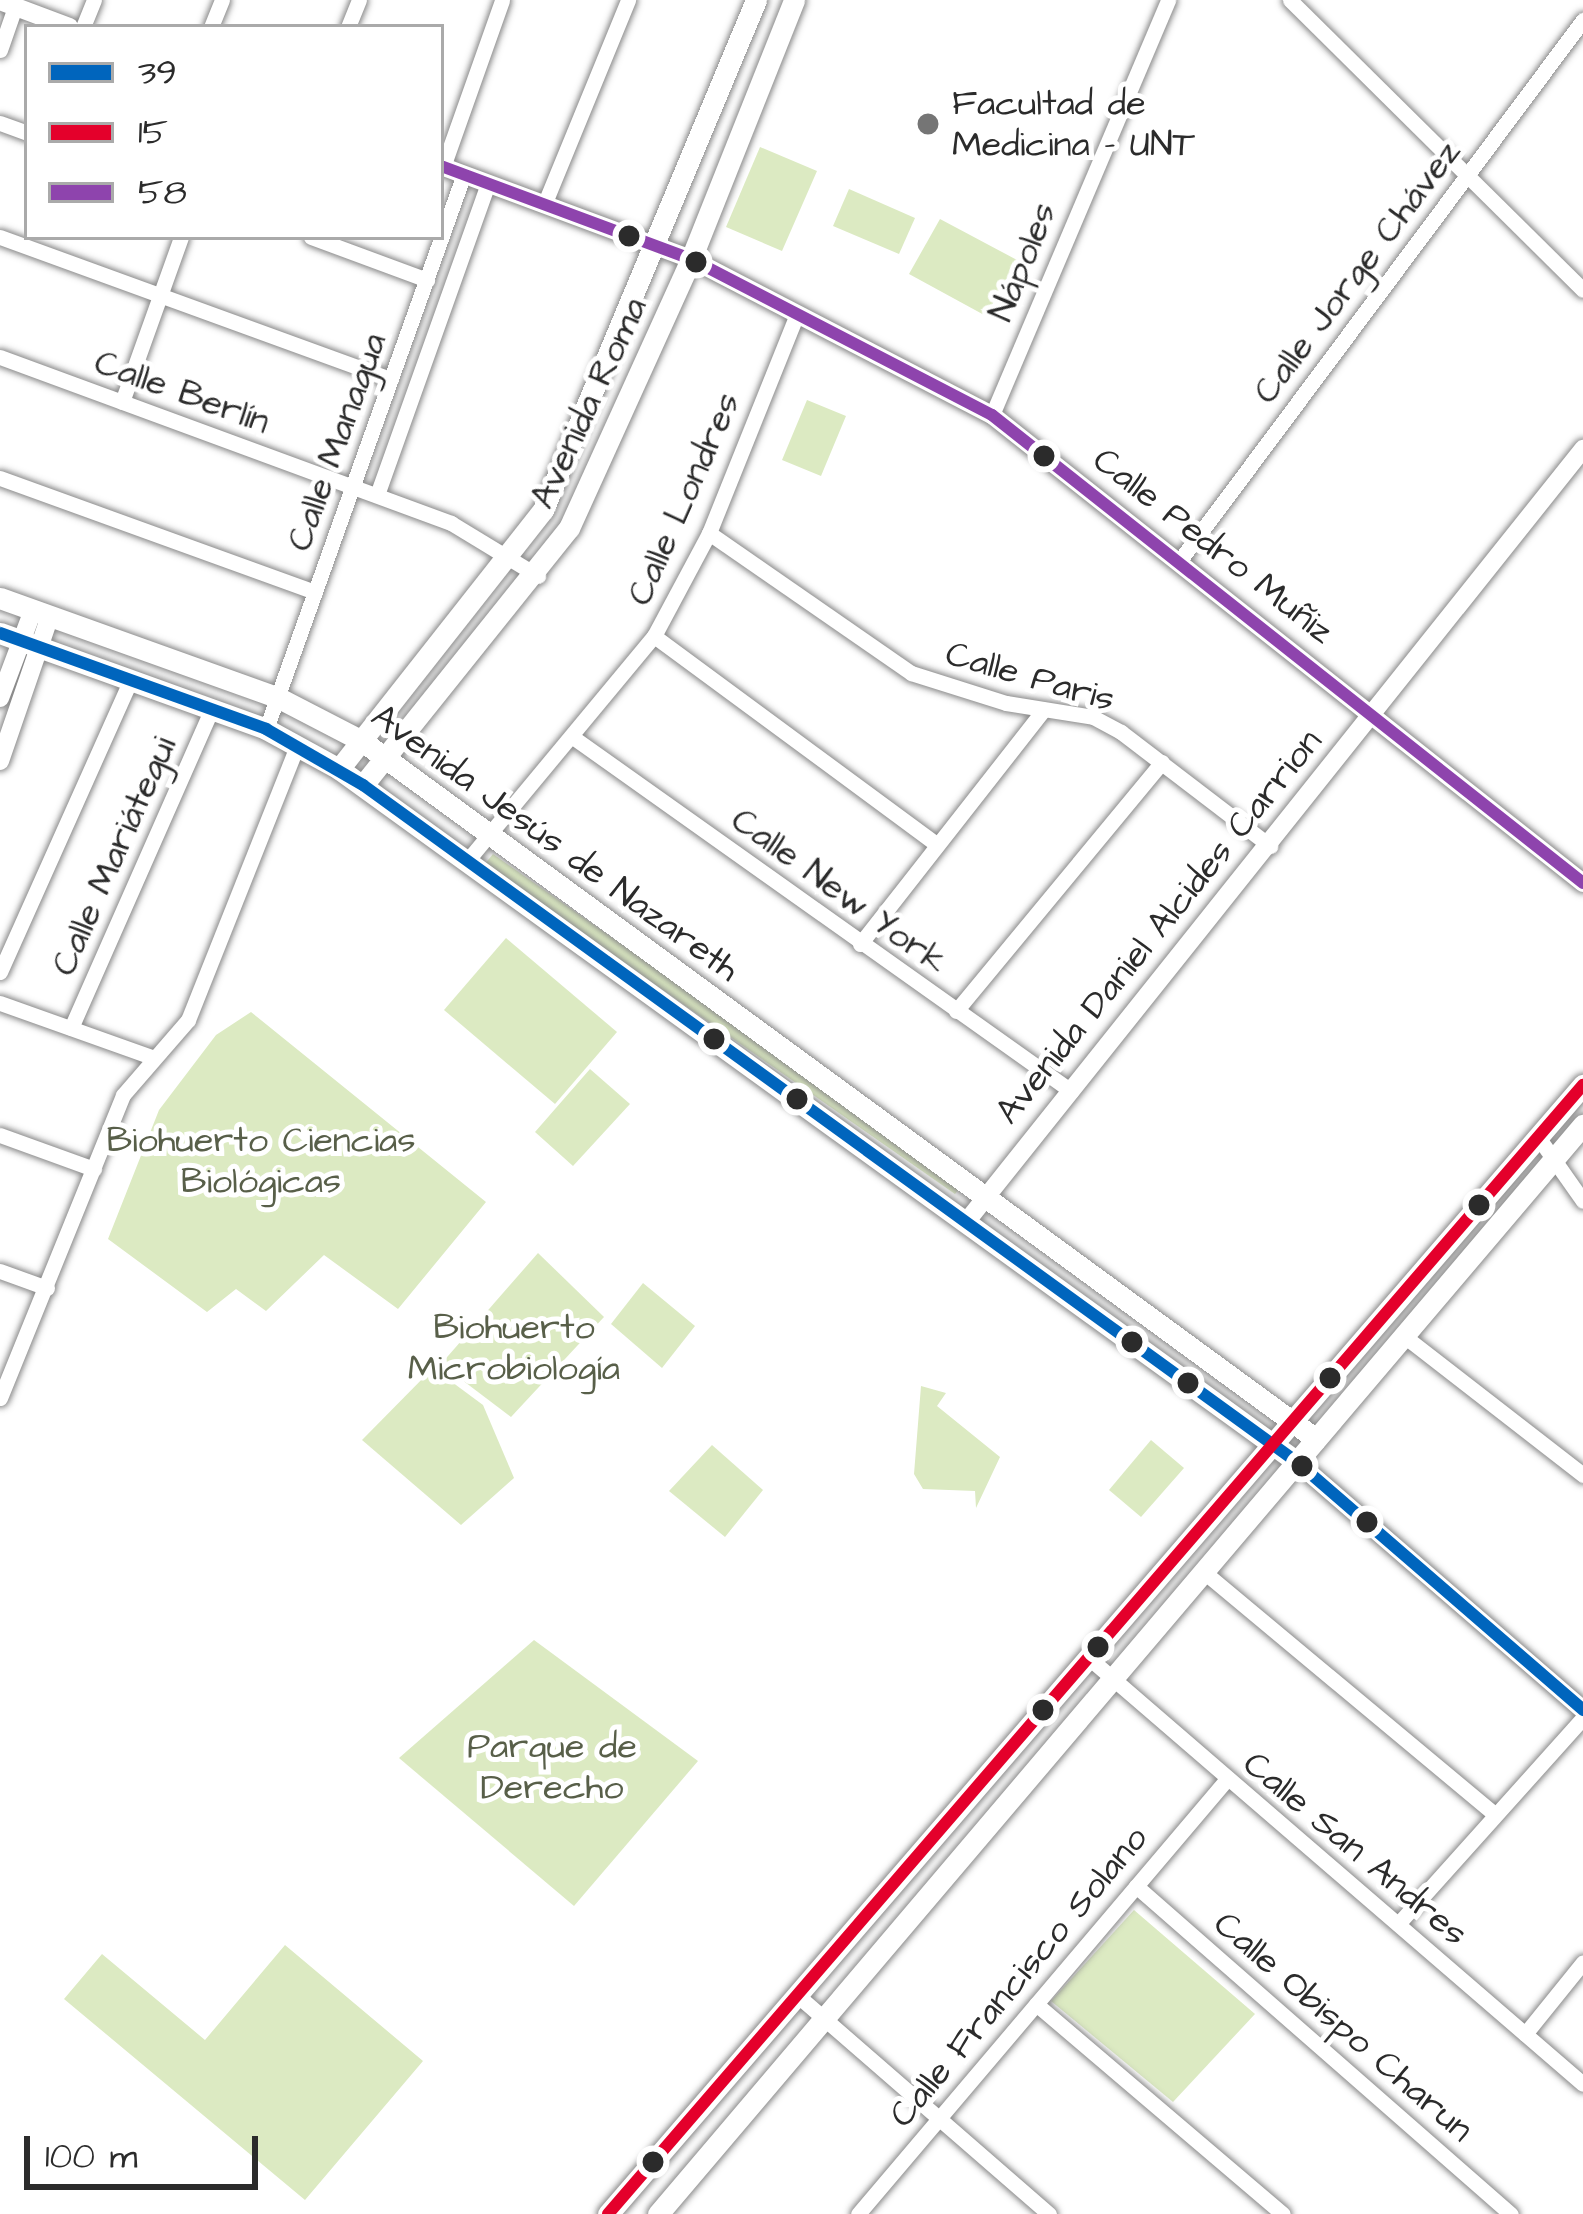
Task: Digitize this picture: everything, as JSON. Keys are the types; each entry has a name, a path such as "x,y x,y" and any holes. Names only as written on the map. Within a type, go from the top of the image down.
{"main road":[{"name":"Avenida Roma","path":"339,769 512,557 573,448 756,0"},
{"name":"Avenida Roma","path":"363,785 538,576 600,467 691,260 794,0"},
{"name":"Avenida Jesús de Nazareth","path":"0,598 277,697 362,741 1316,1439"},
{"name":"Avenida Jesús de Nazareth","path":"20,640 266,729 339,769 1297,1462"},
{"path":"608,2214 1583,1084"},
{"path":"658,2214 1583,1126"},
{"path":"1486,1197 1506,1216"}],"street":[{"path":"444,160 502,0"},
{"path":"544,205 628,0"},
{"name":"Nápoles","path":"992,415 1168,0"},
{"path":"1290,0 1583,290"},
{"path":"0,50 7,4 62,24"},
{"name":"Calle Jorge Chávez","path":"1180,560 1583,20"},
{"name":"Calle Pedro Muñiz","path":"444,167 691,260 992,415 1583,884"},
{"name":"Calle Managua","path":"444,231 464,174"},
{"name":"Calle Managua","path":"376,495 488,183"},
{"path":"0,237 392,379"},
{"path":"122,402 180,240"},
{"path":"318,240 427,280"},
{"name":"Calle Managua","path":"266,729 441,240"},
{"name":"Calle Londres","path":"467,861 574,738 654,636 709,533 797,314"},
{"name":"Calle Berlín","path":"0,357 451,523 538,576"},
{"name":"Avenida Daniel Alcides Carrion","path":"967,1221 1583,449"},
{"path":"0,478 315,592"},
{"name":"Calle Paris","path":"709,533 911,673 1044,709 1093,717 1162,762 1270,846"},
{"path":"0,698 20,640 41,613"},
{"path":"654,636 935,843"},
{"path":"0,761 20,640"},
{"path":"0,972 131,679"},
{"name":"Calle Mariátegui","path":"71,1028 212,709"},
{"path":"860,944 1044,709"},
{"name":"Calle New York","path":"574,738 1071,1091"},
{"path":"0,1397 123,1095 188,1019 298,744"},
{"path":"956,1011 1162,762"},
{"path":"0,1003 152,1057"},
{"path":"0,1135 94,1169"},
{"path":"1538,1137 1583,1201"},
{"path":"0,1270 47,1288"},
{"path":"1404,1336 1583,1475"},
{"name":"Avenida Jesús de Nazareth","path":"1297,1462 1583,1714"},
{"path":"1204,1571 1494,1814"},
{"name":"Calle San Andres","path":"1089,1658 1583,2084"},
{"path":"1398,1924 1583,1714"},
{"name":"Calle Francisco Solano","path":"858,2214 1226,1780"},
{"name":"Calle Obispo Charun","path":"1136,1886 1511,2214"},
{"path":"1525,2034 1581,1969"},
{"path":"797,1995 1048,2214"},
{"path":"1036,2004 1282,2214"}],"green space":[{"path":"760,147 817,171 782,251 726,227"},
{"path":"849,189 915,218 899,254 833,226"},
{"path":"940,219 1017,260 986,316 909,274"},
{"path":"807,400 846,416 821,476 782,460"},
{"path":"493,854 963,1184 955,1194 484,865"},
{"path":"506,938 617,1032 555,1104 444,1010"},
{"name":"Biohuerto Ciencias Biológicas","path":"251,1012 486,1202 398,1309 324,1255 266,1311 236,1289 207,1312 108,1239 159,1110 216,1035"},
{"path":"590,1069 630,1104 573,1166 535,1132"},
{"name":"Biohuerto Microbiología","path":"538,1253 604,1317 511,1417 441,1364"},
{"path":"643,1283 695,1326 662,1368 611,1324"},
{"path":"433,1368 483,1405 514,1478 461,1525 362,1440"},
{"path":"921,1386 946,1393 937,1406 1000,1457 976,1508 975,1491 923,1489 914,1474"},
{"path":"1151,1440 1184,1468 1141,1517 1109,1490"},
{"path":"712,1445 763,1490 725,1537 669,1491"},
{"name":"Parque de Derecho","path":"534,1640 698,1761 574,1906 399,1758"},
{"path":"1134,1910 1255,2014 1173,2102 1051,2001"},
{"path":"285,1945 423,2061 305,2200 64,1999 102,1954 205,2040"}],"transit line":[{"name":"58","path":"444,167 691,259 992,415 1583,883"},
{"name":"39","path":"0,633 266,729 363,785 1297,1462 1583,1710"},
{"name":"15","path":"608,2214 1583,1085"}],"place":[{"name":"Facultad de Medicina - UNT","path":"928,124"}]}
